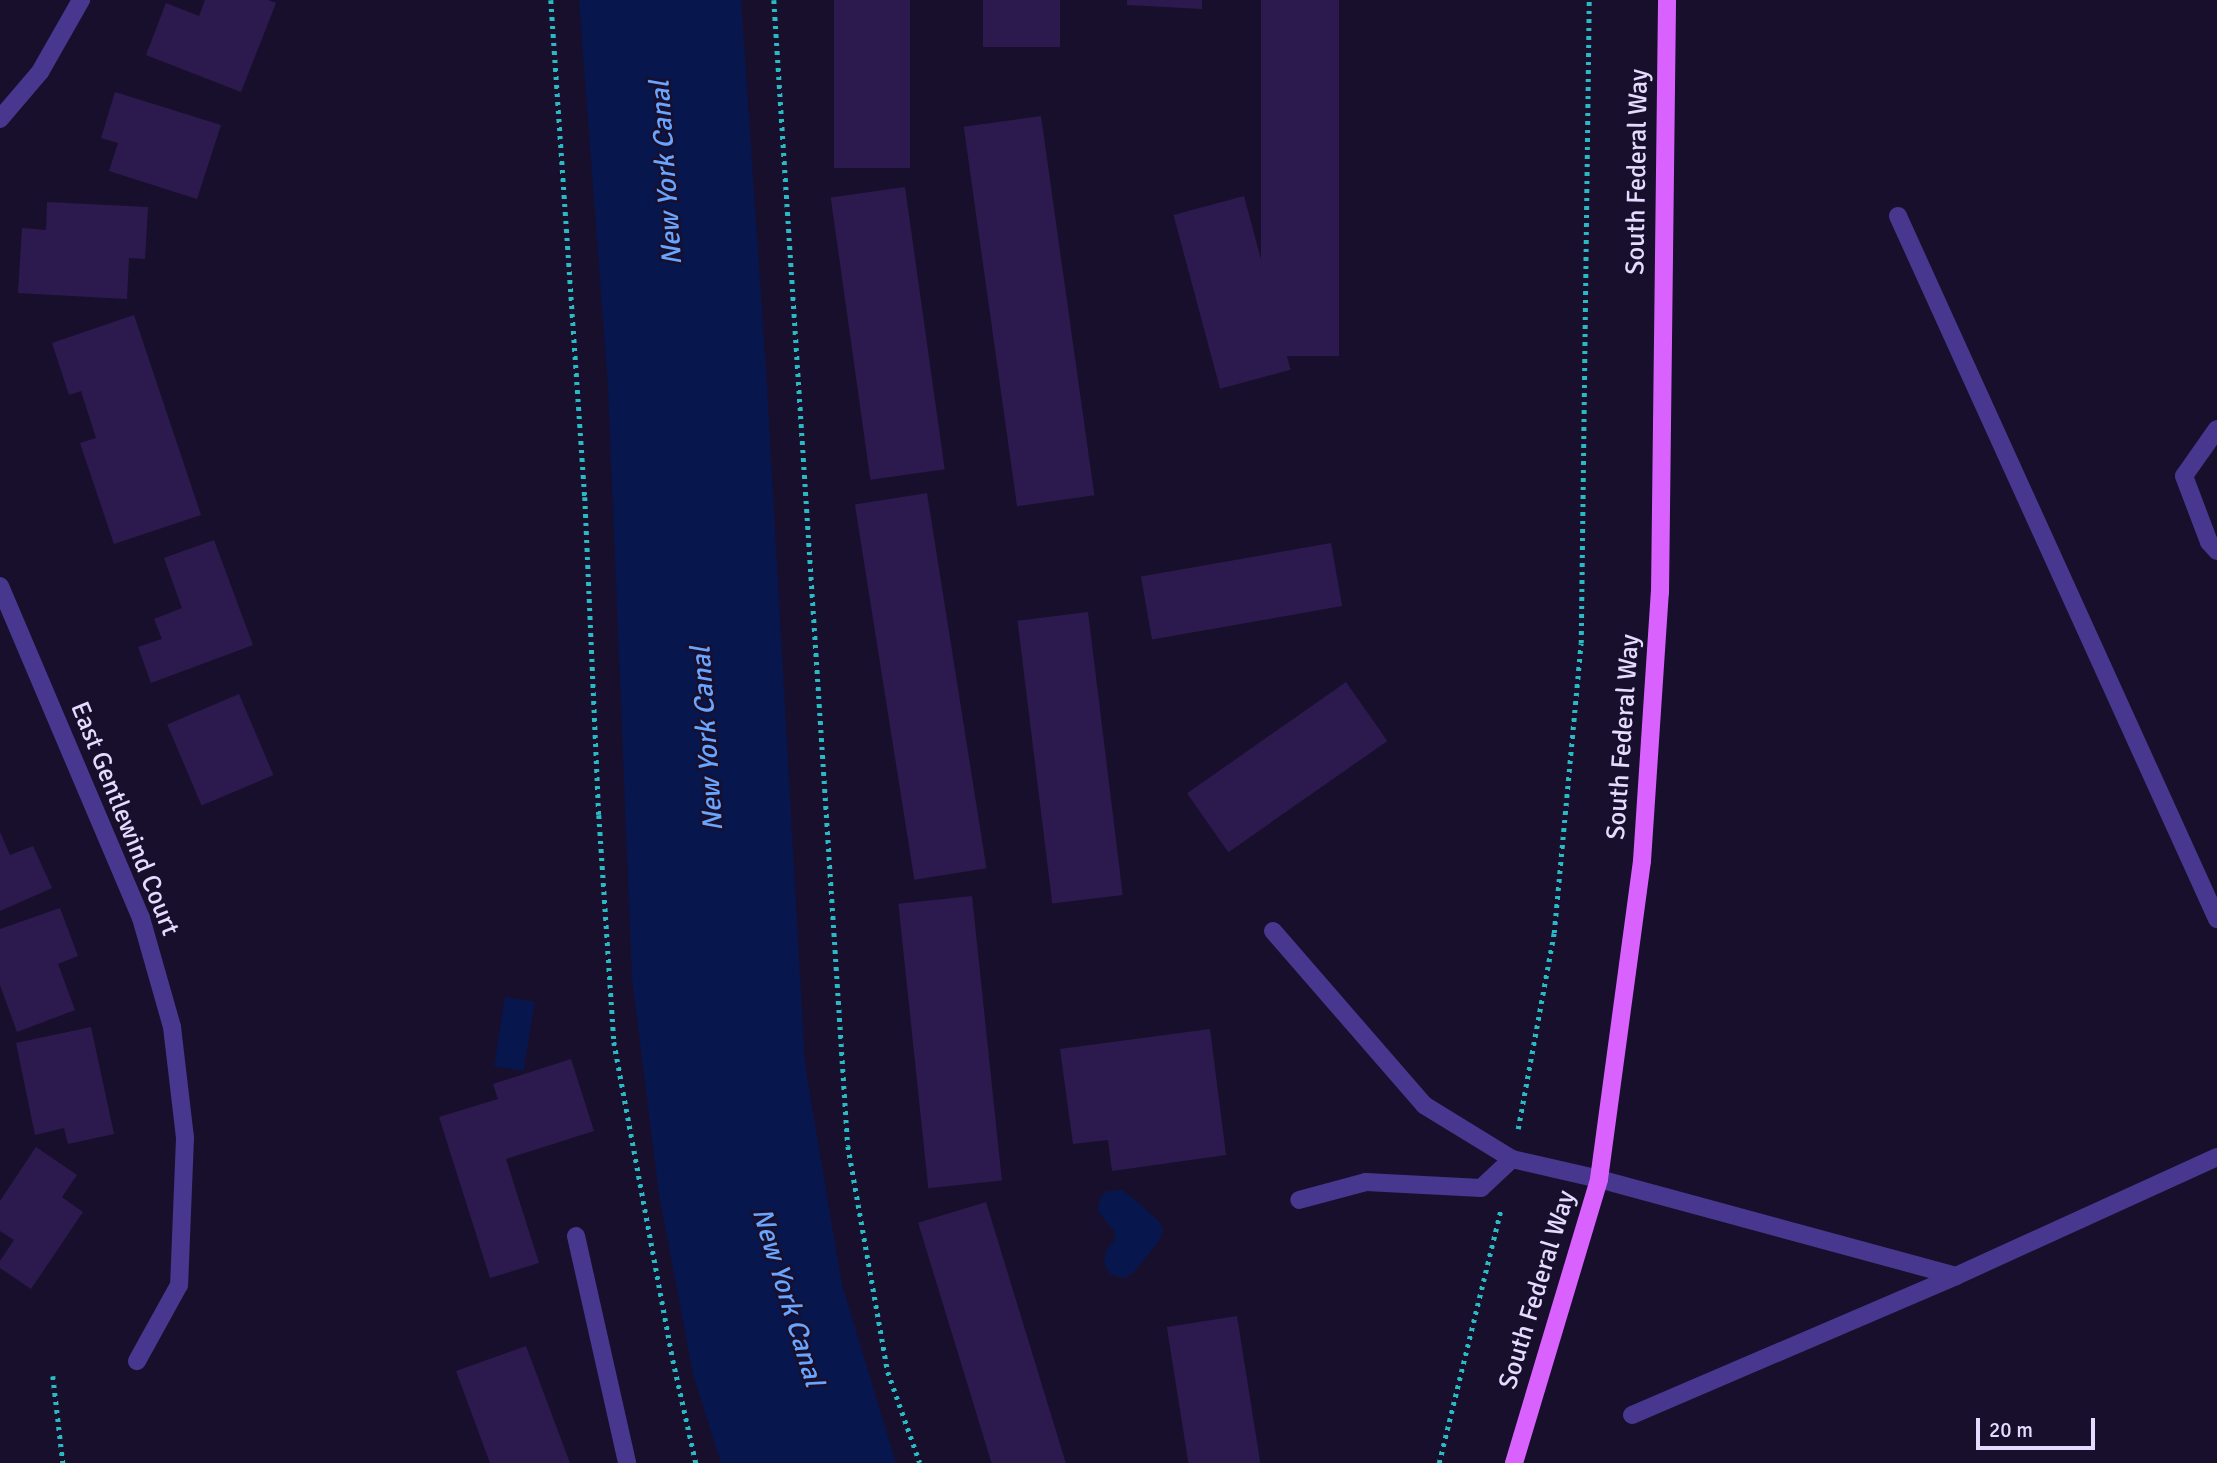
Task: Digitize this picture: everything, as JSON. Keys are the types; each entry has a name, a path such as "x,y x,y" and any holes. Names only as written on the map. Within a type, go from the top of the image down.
{"main road":[{"name":"South Federal Way","path":"1514,1463 1599,1179 1642,862 1660,593 1667,0"}],"street":[{"path":"0,119 40,72 81,0"},
{"path":"1898,216 2217,919"},
{"path":"2217,429 2184,476 2209,542 2217,551"},
{"name":"East Gentlewind Court","path":"0,586 141,918 172,1027 185,1138 179,1284 136,1361"},
{"path":"1273,931 1424,1105 1512,1159 1599,1179 1956,1276"},
{"path":"1632,1415 1956,1276 2217,1157"},
{"path":"1300,1200 1366,1182 1481,1188 1512,1159"},
{"path":"576,1236 627,1463"}],"path":[{"path":"551,0 584,497 599,815 614,1042 673,1360 696,1463"},
{"path":"774,0 848,1146 888,1371 920,1463"},
{"path":"1439,1463 1494,1245 1554,933 1581,643 1589,0"},
{"path":"53,1376 63,1463"}],"water":[{"name":"New York Canal","path":"579,0 741,0 766,369 805,1065 842,1285 896,1463 721,1463 693,1374 659,1194 632,978 608,385"},
{"path":"505,997 535,1002 524,1071 494,1066"},
{"path":"1123,1190 1159,1221 1163,1230 1159,1241 1133,1273 1123,1278 1110,1274 1104,1262 1106,1251 1115,1239 1114,1231 1098,1211 1100,1198 1107,1191"}],"building":[{"path":"205,0 268,0 276,3 241,92 146,55 166,3 199,16"},
{"path":"834,0 910,0 910,168 834,168"},
{"path":"983,0 1060,0 1060,47 983,47"},
{"path":"1127,0 1202,0 1202,9 1127,5"},
{"path":"1261,0 1339,0 1339,356 1261,356"},
{"path":"115,92 221,125 197,199 109,171 118,143 101,138"},
{"path":"1041,116 1094,495 1017,506 964,127"},
{"path":"905,187 945,469 870,480 831,197"},
{"path":"1244,196 1291,370 1220,389 1173,215"},
{"path":"47,202 148,207 145,259 129,258 127,299 18,293 22,228 46,230"},
{"path":"134,315 201,515 114,544 80,443 96,438 81,391 69,395 52,343"},
{"path":"927,493 986,868 914,880 855,504"},
{"path":"214,540 253,645 151,683 138,647 162,639 154,619 182,608 164,558"},
{"path":"1331,543 1342,606 1152,640 1141,577"},
{"path":"1088,612 1123,895 1052,904 1018,621"},
{"path":"1346,682 1387,741 1228,852 1187,793"},
{"path":"239,694 273,775 202,805 167,724"},
{"path":"0,832 10,855 33,846 52,888 0,911"},
{"path":"972,896 1002,1180 928,1188 898,904"},
{"path":"60,908 78,956 58,964 75,1010 17,1032 0,985 0,929"},
{"path":"91,1027 114,1134 68,1144 64,1128 35,1135 16,1043"},
{"path":"1210,1029 1226,1155 1112,1171 1108,1140 1073,1144 1060,1049"},
{"path":"571,1059 594,1131 506,1159 539,1263 490,1278 439,1117 498,1099 493,1084"},
{"path":"36,1147 77,1175 62,1197 83,1212 31,1289 0,1268 0,1261 14,1240 0,1231 0,1201"},
{"path":"986,1202 1066,1463 992,1463 918,1223"},
{"path":"1237,1316 1260,1463 1188,1463 1167,1327"},
{"path":"526,1346 570,1463 490,1463 456,1371"}]}
